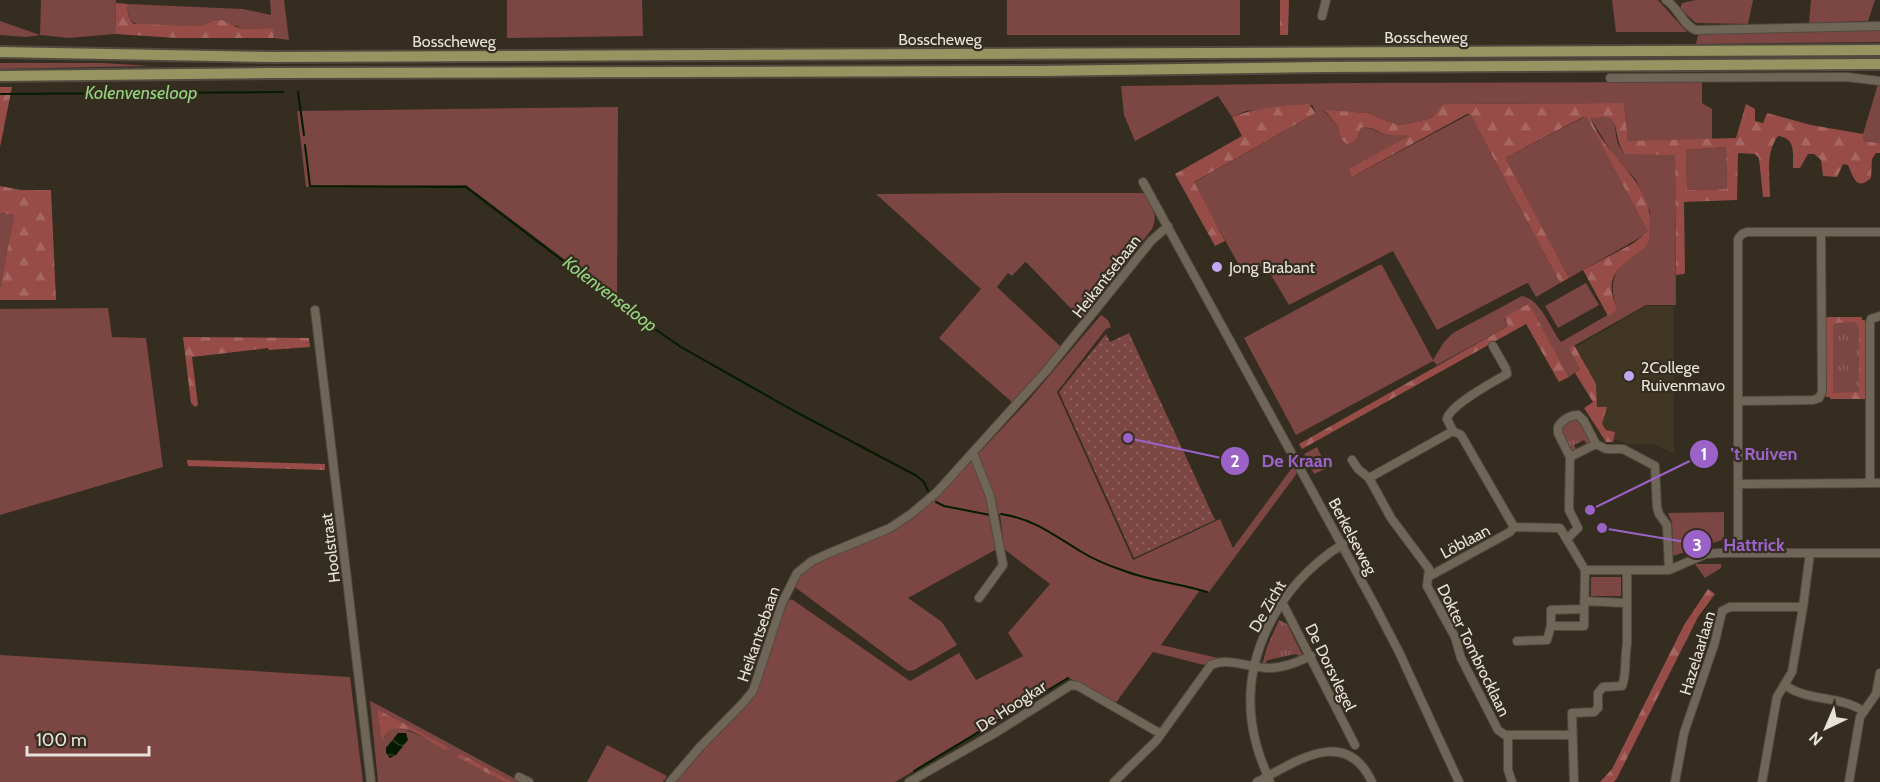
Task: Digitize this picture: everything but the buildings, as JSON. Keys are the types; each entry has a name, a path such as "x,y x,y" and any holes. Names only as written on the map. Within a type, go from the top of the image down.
{"main road":[{"name":"Bosscheweg","path":"0,52 285,57 1880,50"},
{"name":"Bosscheweg","path":"0,76 1880,64"}],"street":[{"path":"1322,16 1326,0"},
{"path":"1669,2 1691,28 1696,30 1880,26"},
{"path":"1610,78 1847,78 1880,81"},
{"name":"Berkelseweg","path":"1143,182 1343,544 1399,652 1459,782"},
{"name":"Heikantsebaan","path":"670,782 753,691 782,603 796,573 812,561 898,524 937,492 1081,330 1144,249 1168,226"},
{"path":"1738,553 1738,239 1742,234 1748,232 1880,232"},
{"path":"1738,401 1813,400 1819,398 1822,392 1821,232"},
{"name":"Hoolstraat","path":"315,310 371,782"},
{"path":"1870,483 1870,323 1876,317"},
{"path":"1369,478 1454,431 1446,419 1451,410 1472,394 1507,374 1493,346"},
{"path":"1567,539 1578,528 1569,510 1570,457 1558,433 1558,427 1561,422 1578,416 1584,421 1596,444 1606,449 1623,449 1655,466 1657,507 1667,525 1669,570"},
{"name":"Löblaan","path":"1428,576 1510,532 1514,527 1461,435 1454,431"},
{"path":"1570,457 1596,444"},
{"path":"973,453 990,496 1003,566 979,597"},
{"name":"Löblaan","path":"1352,460 1358,469 1369,478 1391,518 1425,562 1429,569 1428,576"},
{"path":"1738,484 1880,483"},
{"path":"1514,527 1560,528 1585,570 1584,626 1551,627"},
{"name":"De Zicht","path":"1269,779 1255,742 1252,722 1251,697 1262,638 1296,582 1306,571 1343,544"},
{"path":"1585,570 1669,570 1706,554 1880,552"},
{"path":"1762,782 1777,697 1792,672 1810,553"},
{"path":"1574,782 1572,713 1594,712 1598,708 1598,693 1603,687 1622,686 1624,681 1628,571"},
{"name":"Dokter Tombrocklaan","path":"1428,576 1427,586 1455,637 1461,658 1501,734 1572,735"},
{"name":"De Dorsvlegel","path":"1282,602 1354,745"},
{"path":"1517,641 1547,640 1551,627 1551,610 1584,605 1627,603"},
{"name":"Hazelaarlaan","path":"1675,782 1684,733 1715,642 1722,611 1730,607 1803,607"},
{"path":"1114,782 1161,734 1211,665 1222,661 1273,668 1288,666 1311,656"},
{"path":"1849,782 1863,711 1876,694 1880,673"},
{"name":"De Hoogkar","path":"909,782 920,779 1071,685 1078,686 1161,734"},
{"path":"1785,685 1798,694 1845,702 1863,711"},
{"path":"1508,735 1508,770 1512,782"},
{"path":"1257,782 1269,779 1311,755 1330,751 1352,757 1365,768 1372,782"},
{"path":"519,777 529,782"}],"shaded area":[{"name":"2College Ruivenmavo","path":"1646,306 1674,306 1674,454 1654,444 1629,444 1605,437 1589,409 1598,403 1571,350"}],"green space":[{"path":"41,0 116,0 115,34 69,38 40,35"},
{"path":"270,0 284,0 289,40 274,38 272,28 241,29 213,21 200,26 140,25 131,20 128,11 128,4 243,9 271,15"},
{"path":"507,0 642,0 643,36 507,38"},
{"path":"1007,0 1240,0 1240,35 1007,35"},
{"path":"1280,0 1289,0 1288,35 1280,35"},
{"path":"1612,0 1658,0 1687,32 1616,32"},
{"path":"1696,0 1753,0 1748,24 1696,23 1680,9 1682,3"},
{"path":"1811,0 1875,0 1868,21 1809,23"},
{"path":"116,3 128,4 128,15 134,24 200,26 222,20 241,29 273,28 274,38 177,38 115,34"},
{"path":"0,21 40,35 26,37 0,35"},
{"path":"1880,30 1880,42 1696,44 1699,31"},
{"path":"0,63 103,63 151,66 0,69"},
{"path":"1702,82 1702,103 1712,109 1712,139 1628,142 1624,103 1448,104 1438,110 1432,118 1402,125 1368,113 1324,111 1338,126 1340,134 1358,136 1361,128 1365,128 1386,134 1412,135 1348,169 1352,177 1470,114 1560,283 1536,297 1528,283 1525,284 1437,330 1393,251 1289,305 1265,265 1244,274 1193,183 1316,113 1312,105 1246,111 1232,117 1218,96 1135,141 1124,115 1121,86 1354,83"},
{"path":"1878,84 1880,84 1880,143 1863,141"},
{"path":"0,87 12,87 0,147"},
{"path":"1624,103 1628,141 1736,138 1746,104 1755,109 1755,121 1763,123 1767,113 1811,125 1863,134 1863,141 1880,143 1880,153 1876,153 1872,159 1871,178 1866,182 1858,183 1848,165 1843,164 1837,177 1823,176 1821,160 1814,154 1808,154 1800,168 1793,168 1791,143 1784,137 1778,136 1770,157 1770,197 1763,197 1759,158 1755,154 1738,153 1737,200 1684,202 1685,272 1676,275 1675,155 1625,154 1613,121 1602,117 1591,119 1605,143 1638,186 1650,214 1647,245 1617,271 1612,281 1612,293 1618,309 1608,316 1583,270 1632,244 1648,232 1587,118 1583,117 1505,158 1569,278 1560,283 1470,114 1352,177 1348,169 1411,135 1388,135 1371,128 1361,128 1355,140 1347,144 1341,139 1338,126 1324,110 1368,113 1402,125 1432,118 1442,105","holes":["1726,147 1727,189 1687,190 1686,150"]},
{"path":"1309,104 1316,113 1194,182 1225,241 1215,246 1175,174 1242,136 1232,117 1260,109"},
{"path":"618,107 617,299 466,185 306,187 297,111"},
{"path":"1602,116 1613,121 1620,148 1625,154 1675,154 1676,305 1646,305 1570,348 1580,369 1569,377 1529,305 1504,319 1508,326 1437,365 1433,361 1296,435 1244,338 1379,265 1382,265 1433,360 1444,342 1453,333 1522,296 1535,302 1561,342 1618,309 1613,293 1615,275 1624,263 1640,251 1649,238 1648,233 1569,278 1505,160 1584,117 1587,118 1648,232 1650,212 1636,180 1612,153 1591,119"},
{"path":"1726,147 1727,189 1687,190 1686,150"},
{"path":"0,186 21,190 51,190 56,300 0,300 0,288 14,215 0,213"},
{"path":"1144,193 1155,219 1152,229 1082,320 1025,262 1012,276 1008,273 997,287 1061,347 1013,403 939,338 981,289 876,194"},
{"path":"0,213 14,215 0,288"},
{"path":"1586,283 1599,305 1558,328 1545,306"},
{"path":"1529,304 1569,377 1559,382 1526,324 1302,449 1299,444 1508,326 1504,317"},
{"path":"108,308 112,337 146,338 163,467 0,515 0,309"},
{"path":"1101,315 1108,320 1111,327 1106,329 1057,392 1133,560 1220,519 1233,548 1294,465 1298,472 1209,592 1200,590 1161,645 1218,658 1204,665 1153,652 1115,704 1069,678 895,782 675,782 701,751 750,702 764,670 787,599 793,600 910,681 959,653 976,680 1023,656 1008,633 1050,584 1004,549 1000,514 991,512 995,550 908,598 942,622 957,645 914,670 908,671 794,585 803,572 813,564 869,541 942,492 1026,403"},
{"path":"1826,317 1862,317 1862,320 1865,320 1865,399 1826,397","holes":["1833,325 1859,327 1858,358"]},
{"path":"1855,322 1859,327 1859,392 1833,393 1833,325"},
{"path":"1129,333 1215,520 1134,558 1059,392 1106,334 1110,342"},
{"path":"183,337 309,338 310,347 269,350 268,348 192,357 198,405 195,407 191,403"},
{"path":"1574,345 1596,384 1597,407 1607,407 1602,424 1606,430 1615,432 1613,442 1606,442 1584,408 1593,402 1575,373 1580,369 1569,348"},
{"path":"1573,419 1580,421 1590,439 1588,445 1584,440 1574,445 1577,451 1571,450 1561,432 1561,428"},
{"path":"1317,447 1327,468 1314,474 1304,454"},
{"path":"187,460 325,464 325,470 188,466"},
{"path":"1724,512 1722,540 1673,556 1672,522 1668,513"},
{"path":"1695,564 1721,564 1721,568 1705,578"},
{"path":"1591,577 1621,577 1621,596 1591,596"},
{"path":"1708,589 1715,594 1698,617 1617,778 1614,782 1600,782 1612,769 1684,625"},
{"path":"1279,620 1287,624 1303,656 1296,654 1268,660 1267,665 1262,665 1267,647"},
{"path":"0,655 350,677 363,782 0,782"},
{"path":"370,701 521,782 514,782 459,753 458,757 504,782 378,782","holes":["377,709 444,745 399,727 389,732 382,741"]},
{"path":"377,709 448,747 446,751 411,731 402,729 394,729 387,733 382,742"},
{"path":"607,745 667,776 663,782 587,782"},
{"path":"459,753 514,782 504,782 457,757"}],"water":[{"path":"398,733 406,733 408,740 396,755 390,758 386,753 386,748"}],"waterway":[{"name":"Kolenvenseloop","path":"0,94 283,92"},
{"name":"Kolenvenseloop","path":"298,92 304,135"},
{"name":"Kolenvenseloop","path":"305,145 310,186 466,187 633,314 681,347 794,411 917,476 924,482 928,491"},
{"name":"Kolenvenseloop","path":"936,502 944,506 990,515"},
{"name":"Kolenvenseloop","path":"1001,514 1033,523 1085,554 1111,566 1143,577 1207,592"},
{"path":"914,771 1068,678"}],"place":[{"name":"Jong Brabant","path":"1217,267"},
{"name":"2College Ruivenmavo","path":"1629,376"},
{"name":"De Kraan","path":"1128,438"},
{"name":"'t Ruiven","path":"1590,510"},
{"name":"Hattrick","path":"1602,528"}]}
